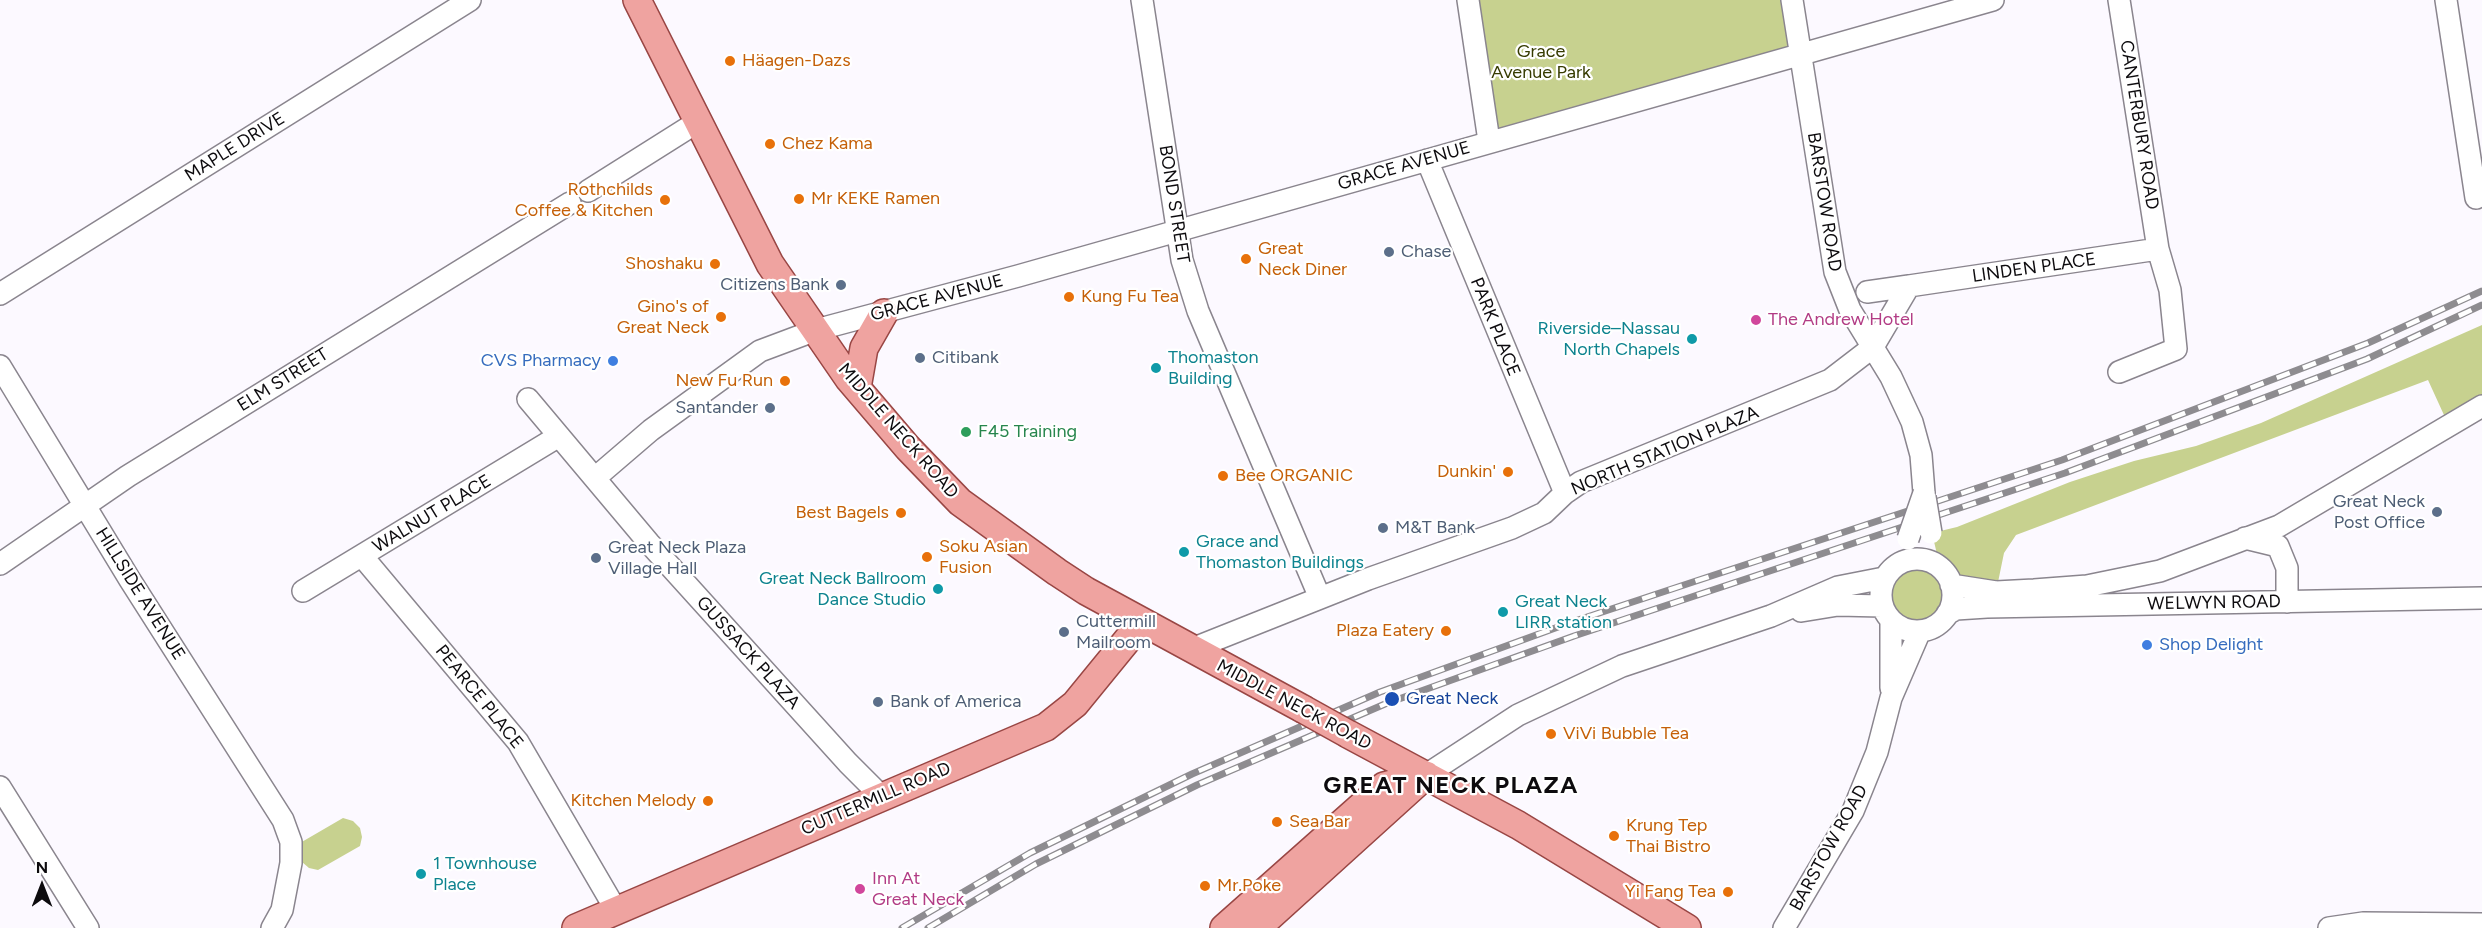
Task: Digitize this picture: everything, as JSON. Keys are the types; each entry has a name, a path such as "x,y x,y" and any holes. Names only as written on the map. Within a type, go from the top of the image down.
{"main road":[{"name":"MIDDLE NECK ROAD","path":"637,0 770,264 857,388 908,448 960,502 1057,572 1142,622 1518,825 1688,928"},
{"path":"857,388 864,348 884,313"},
{"name":"CUTTERMILL ROAD","path":"576,928 1046,727 1075,704 1142,622"},
{"path":"1224,928 1384,786 1426,775"},
{"path":"1257,928 1407,795 1426,775"}],"street":[{"name":"MAPLE DRIVE","path":"0,294 470,0"},
{"name":"BOND STREET","path":"1142,0 1182,260 1198,311 1320,598"},
{"path":"1468,0 1489,141"},
{"name":"BARSTOW ROAD","path":"1792,0 1835,273 1850,310 1891,377 1912,422 1921,455 1924,493 1931,533 1946,577"},
{"name":"GRACE AVENUE","path":"816,330 884,313 1993,0"},
{"name":"CANTERBURY ROAD","path":"2119,0 2158,249 2170,290 2176,349 2119,372"},
{"path":"2446,0 2476,198"},
{"path":"588,191 699,121"},
{"name":"PARK PLACE","path":"1426,160 1565,493"},
{"name":"ELM STREET","path":"0,564 128,476 570,203"},
{"name":"LINDEN PLACE","path":"1867,292 2158,249"},
{"path":"1873,347 1909,286"},
{"path":"595,478 651,430 760,351 816,330"},
{"name":"NORTH STATION PLAZA","path":"1191,649 1320,598 1512,528 1544,513 1565,493 1581,482 1830,380 1873,347"},
{"name":"HILLSIDE AVENUE","path":"0,366 283,820 291,842 291,864 282,910 272,928"},
{"name":"GUSSACK PLAZA","path":"528,399 650,543 882,797"},
{"name":"WELWYN ROAD","path":"1946,577 1996,592 2087,586 2160,571 2245,538 2278,536 2317,504 2482,406"},
{"name":"WALNUT PLACE","path":"303,591 559,436"},
{"name":"BARSTOW ROAD","path":"1890,572 1908,539 1924,493"},
{"path":"2278,536 2287,568 2288,602"},
{"name":"PEARCE PLACE","path":"362,556 518,742 616,910"},
{"path":"1426,775 1499,726 1560,694 1627,664 1771,616 1838,587 1890,572 1911,559 1922,559 1946,577 1953,597 1947,614 1935,626 1920,631 1900,627 1887,613 1881,588 1890,572"},
{"name":"WELWYN ROAD","path":"1947,614 1956,609 1987,607 2482,598"},
{"path":"1771,616 1838,605 1887,613"},
{"name":"BARSTOW ROAD","path":"1887,613 1891,698"},
{"name":"BARSTOW ROAD","path":"1784,928 1853,811 1877,752 1891,698 1920,631"},
{"path":"0,787 88,928"},
{"path":"2329,928 2363,923 2482,924"}],"green space":[{"name":"Grace Avenue Park","path":"1468,0 1792,0 1801,54 1489,141"},
{"path":"2482,325 2482,406 2449,426 2428,380 2016,535 2004,553 1996,592 1952,585 1950,609 1941,621 1928,629 1910,630 1900,627 1881,597 1881,588 1888,573 1901,562 1922,559 1940,567 1932,533 1957,527 2070,482 2134,461 2196,446 2261,423"},
{"path":"343,818 353,821 360,828 362,837 360,846 318,870 309,868 302,862 297,852 300,843"}],"railway":[{"path":"902,928 1030,853 1192,774 1380,692 1569,623 2062,460 2368,343 2482,291"},
{"path":"928,928 1036,864 1197,785 1385,704 1574,636 2065,473 2367,359 2482,305"}],"place":[{"name":"Häagen-Dazs","path":"730,61"},
{"name":"Chez Kama","path":"770,144"},
{"name":"Mr KEKE Ramen","path":"799,199"},
{"name":"Rothchilds Coffee & Kitchen","path":"665,200"},
{"name":"Chase","path":"1389,252"},
{"name":"Great Neck Diner","path":"1246,259"},
{"name":"Shoshaku","path":"715,264"},
{"name":"Citizens Bank","path":"841,285"},
{"name":"Kung Fu Tea","path":"1069,297"},
{"name":"Gino's of Great Neck","path":"721,317"},
{"name":"The Andrew Hotel","path":"1756,320"},
{"name":"Riverside–Nassau North Chapels","path":"1692,339"},
{"name":"Citibank","path":"920,358"},
{"name":"CVS Pharmacy","path":"613,361"},
{"name":"Thomaston Building","path":"1156,368"},
{"name":"New Fu Run","path":"785,381"},
{"name":"Santander","path":"770,408"},
{"name":"F45 Training","path":"966,432"},
{"name":"Dunkin'","path":"1508,472"},
{"name":"Bee ORGANIC","path":"1223,476"},
{"name":"Great Neck Post Office","path":"2437,512"},
{"name":"Best Bagels","path":"901,513"},
{"name":"M&T Bank","path":"1383,528"},
{"name":"Grace and Thomaston Buildings","path":"1184,552"},
{"name":"Soku Asian Fusion","path":"927,557"},
{"name":"Great Neck Plaza Village Hall","path":"596,558"},
{"name":"Great Neck Ballroom Dance Studio","path":"938,589"},
{"name":"Great Neck LIRR station","path":"1503,612"},
{"name":"Plaza Eatery","path":"1446,631"},
{"name":"Cuttermill Mailroom","path":"1064,632"},
{"name":"Shop Delight","path":"2147,645"},
{"name":"Great Neck","path":"1392,699"},
{"name":"Bank of America","path":"878,702"},
{"name":"ViVi Bubble Tea","path":"1551,734"},
{"name":"Kitchen Melody","path":"708,801"},
{"name":"Sea Bar","path":"1277,822"},
{"name":"Krung Tep Thai Bistro","path":"1614,836"},
{"name":"1 Townhouse Place","path":"421,874"},
{"name":"Mr.Poke","path":"1205,886"},
{"name":"Inn At Great Neck","path":"860,889"},
{"name":"Yi Fang Tea","path":"1728,892"}],"district":[{"name":"GREAT NECK PLAZA","path":"1451,786"}]}
